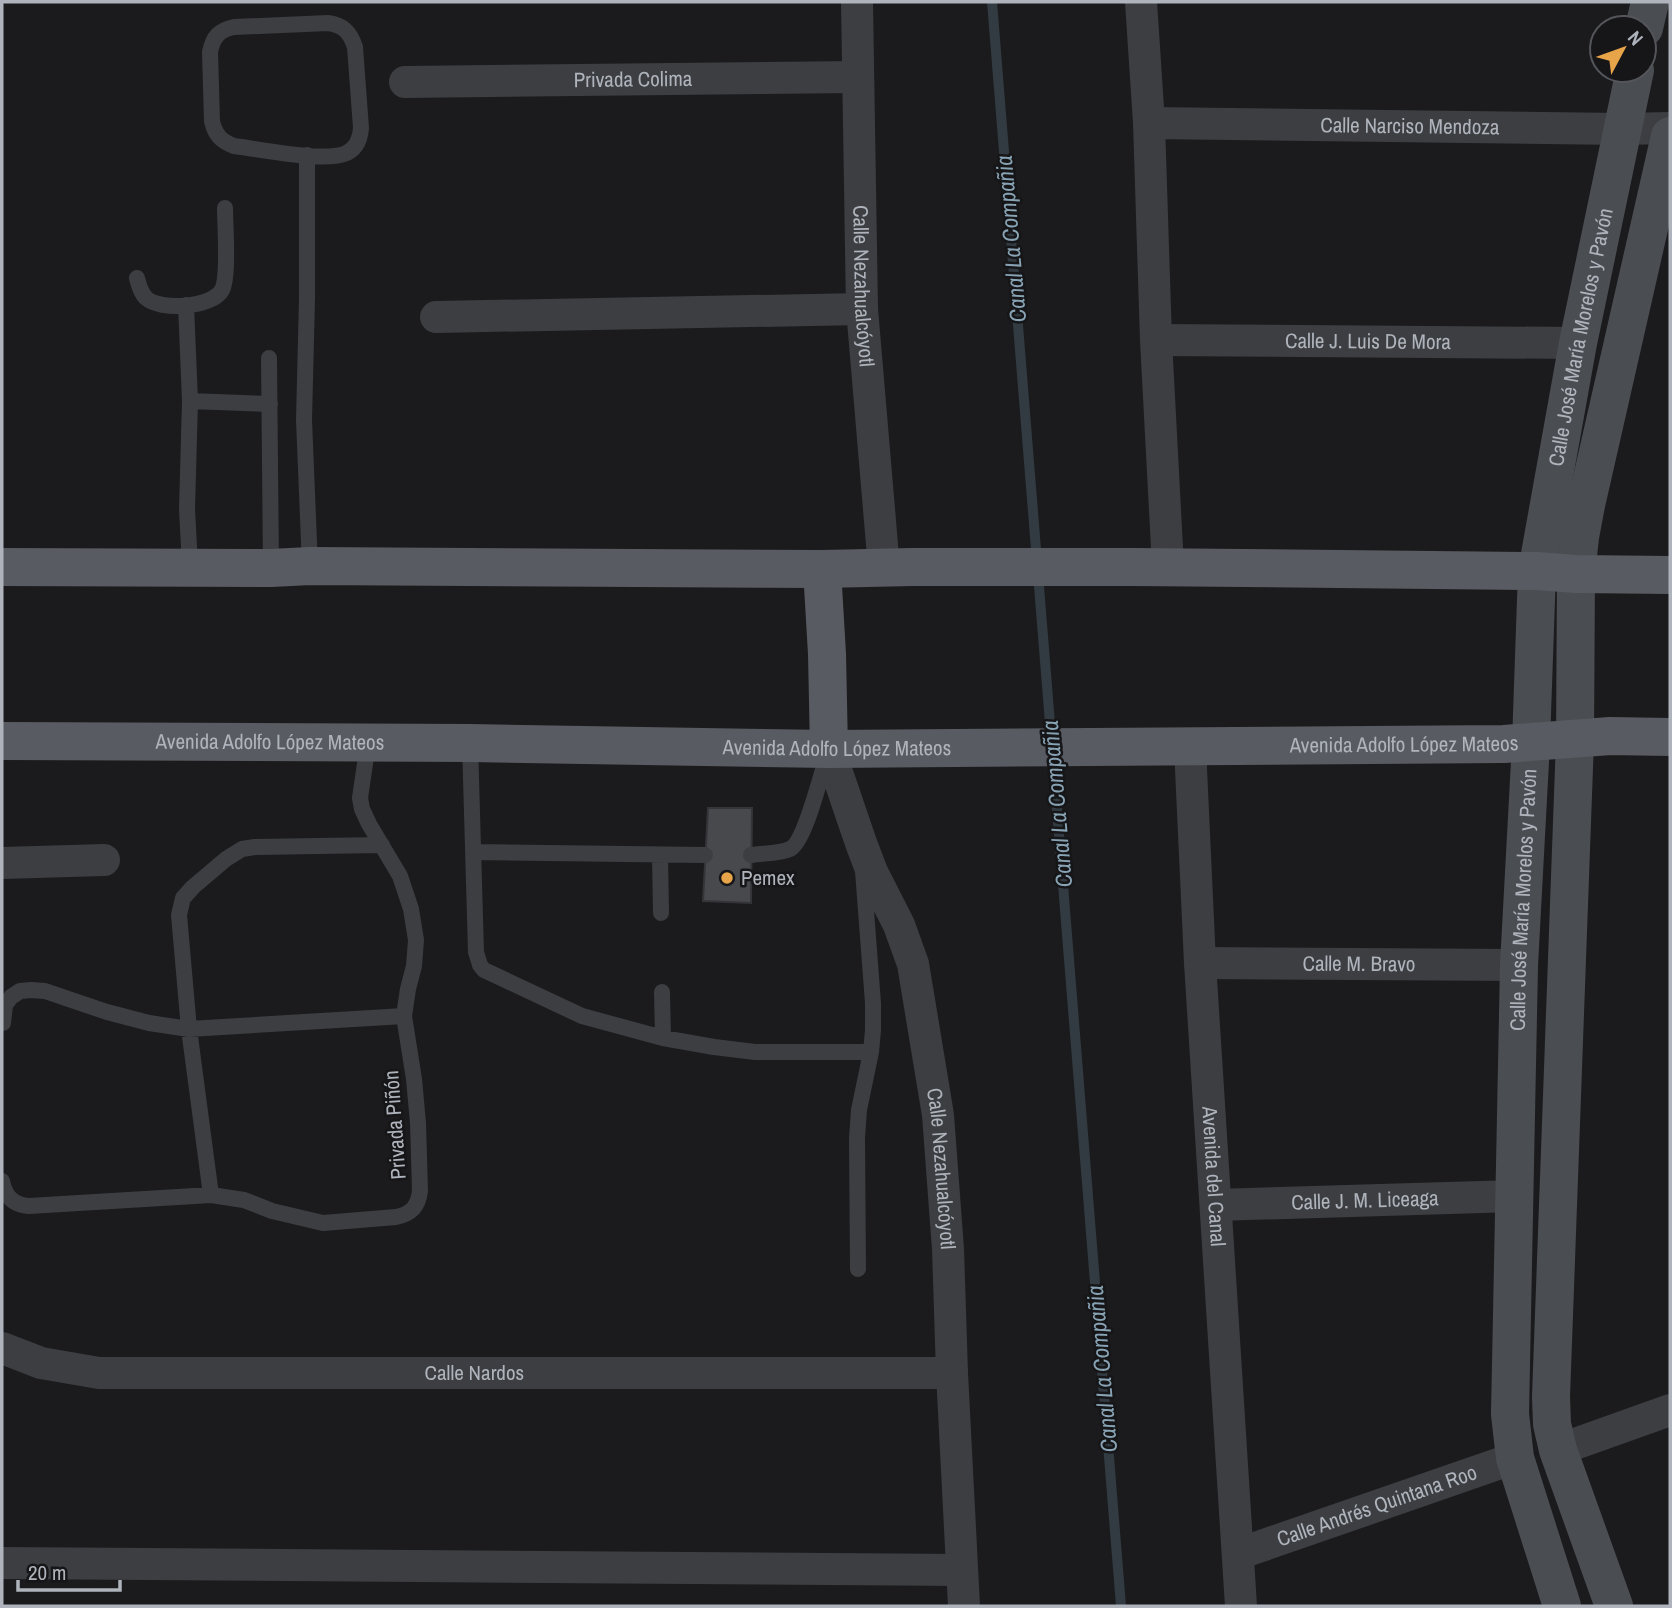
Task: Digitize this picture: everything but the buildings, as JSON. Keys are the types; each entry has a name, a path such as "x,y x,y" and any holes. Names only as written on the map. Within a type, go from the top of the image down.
{"main road":[{"path":"2,567 1151,567 1670,575"},
{"path":"822,569 829,749"},
{"name":"Avenida Adolfo López Mateos","path":"2,741 470,743 829,749 1531,743 1610,736 1670,737"}],"street":[{"name":"Calle Nezahualcóyotl","path":"857,2 862,309 899,567"},
{"path":"1141,2 1149,122 1156,340 1151,567"},
{"name":"Privada Colima","path":"405,82 858,77"},
{"name":"Calle José María Morelos y Pavón","path":"1562,1606 1515,1458 1510,1414 1519,965 1537,571 1578,343 1632,84"},
{"name":"Calle Narciso Mendoza","path":"1149,122 1670,128"},
{"name":"Calle José María Morelos y Pavón","path":"1614,1606 1558,1450 1552,1424 1551,1397 1575,740 1576,574 1586,505 1670,136"},
{"path":"436,317 862,309"},
{"name":"Calle J. Luis De Mora","path":"1156,340 1578,343"},
{"name":"Avenida del Canal","path":"1190,747 1200,962 1241,1606"},
{"name":"Calle Nezahualcóyotl","path":"829,749 860,843 899,925 913,964 938,1115 948,1249 964,1606"},
{"path":"2,863 104,860"},
{"name":"Calle M. Bravo","path":"1200,962 1519,965"},
{"name":"Calle J. M. Liceaga","path":"1216,1205 1515,1196"},
{"name":"Calle Nardos","path":"2,1348 41,1363 99,1373 952,1373"},
{"path":"1558,1450 1670,1410"},
{"name":"Calle Andrés Quintana Roo","path":"1238,1553 1515,1458"},
{"path":"2,1563 962,1570"}],"lane":[{"path":"328,23 338,24 346,29 355,47 360,139 346,154 307,155 234,146 218,137 212,121 210,52 216,34 234,27 328,23"},
{"path":"307,155 304,420 310,566"},
{"path":"137,278 146,298 162,304 186,305 207,302 214,298 224,285 225,208"},
{"path":"186,305 190,401 187,509 190,566"},
{"path":"269,358 271,568"},
{"path":"190,401 270,404"},
{"name":"Privada Piñón","path":"2,1181 6,1194 12,1201 29,1206 211,1195 244,1200 272,1211 323,1223 396,1217 406,1215 414,1209 419,1201 420,1191 418,1123 404,1016 416,940 411,909 400,876 362,809 360,798 368,743"},
{"path":"470,743 476,952 484,970 582,1016 663,1038 754,1052 871,1052"},
{"path":"751,855 789,850 795,846 800,839 829,749"},
{"path":"858,1269 857,1129 871,1052 873,1003 860,843"},
{"path":"211,1195 189,1029 179,915 183,898 226,859 242,849 382,845"},
{"path":"474,852 705,855"},
{"path":"660,855 661,913"},
{"path":"3,1023 5,1005 11,997 20,991 31,990 45,991 149,1023 189,1029 404,1016"},
{"path":"662,992 663,1038"}],"waterway":[{"name":"Canal La Compañia","path":"992,2 1121,1606"}],"place":[{"name":"Pemex","path":"727,878"}]}
